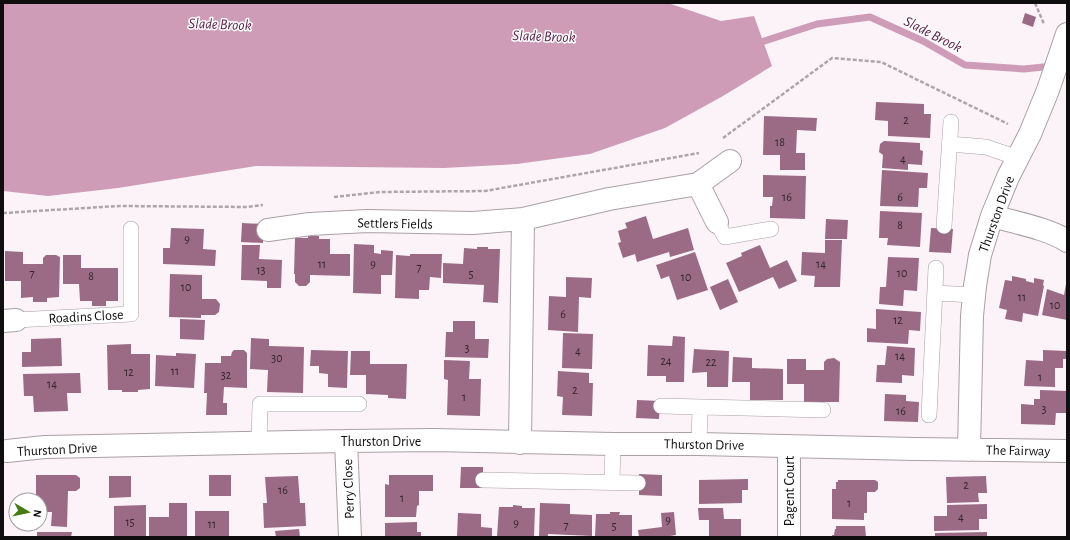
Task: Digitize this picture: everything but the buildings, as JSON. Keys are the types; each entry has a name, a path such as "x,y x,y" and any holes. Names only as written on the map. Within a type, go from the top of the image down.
{"street":[{"name":"Thurston Drive","path":"4,454 45,448 434,440 520,443 698,444 969,450 972,316 980,255 992,216 1008,177 1030,134 1048,90 1067,35"},
{"name":"Settlers Fields","path":"268,230 310,224 367,221 465,223 523,219 609,199 698,184 730,161"},
{"path":"698,184 717,222"},
{"path":"992,216 1062,237 1067,241"},
{"path":"520,443 523,219"},
{"name":"Perry Close","path":"346,441 350,537"},
{"name":"Pagent Court","path":"789,446 789,537"},
{"name":"The Fairway","path":"969,450 1067,451"}],"lane":[{"path":"944,226 951,122"},
{"path":"949,144 986,147 1018,158"},
{"path":"717,222 724,237 771,229"},
{"name":"Roadins Close","path":"10,320 132,314 131,229"},
{"path":"929,415 936,268"},
{"path":"935,293 974,295"},
{"path":"259,443 260,404 359,404"},
{"path":"661,406 823,410"},
{"path":"698,444 700,407"},
{"path":"612,444 612,482"},
{"path":"484,480 638,483"}],"path":[{"path":"719,141 832,58 881,62 1030,134"},
{"path":"333,197 380,192 484,191 704,152"},
{"path":"3,213 119,206 247,207 270,204"}],"water":[{"path":"3,3 668,3 721,21 754,16 772,66 723,96 665,128 590,154 517,164 444,168 256,166 118,188 48,196 3,191"}],"waterway":[{"name":"Slade Brook","path":"755,44 817,24 870,17 923,41 965,65 1024,69 1053,66"}]}
